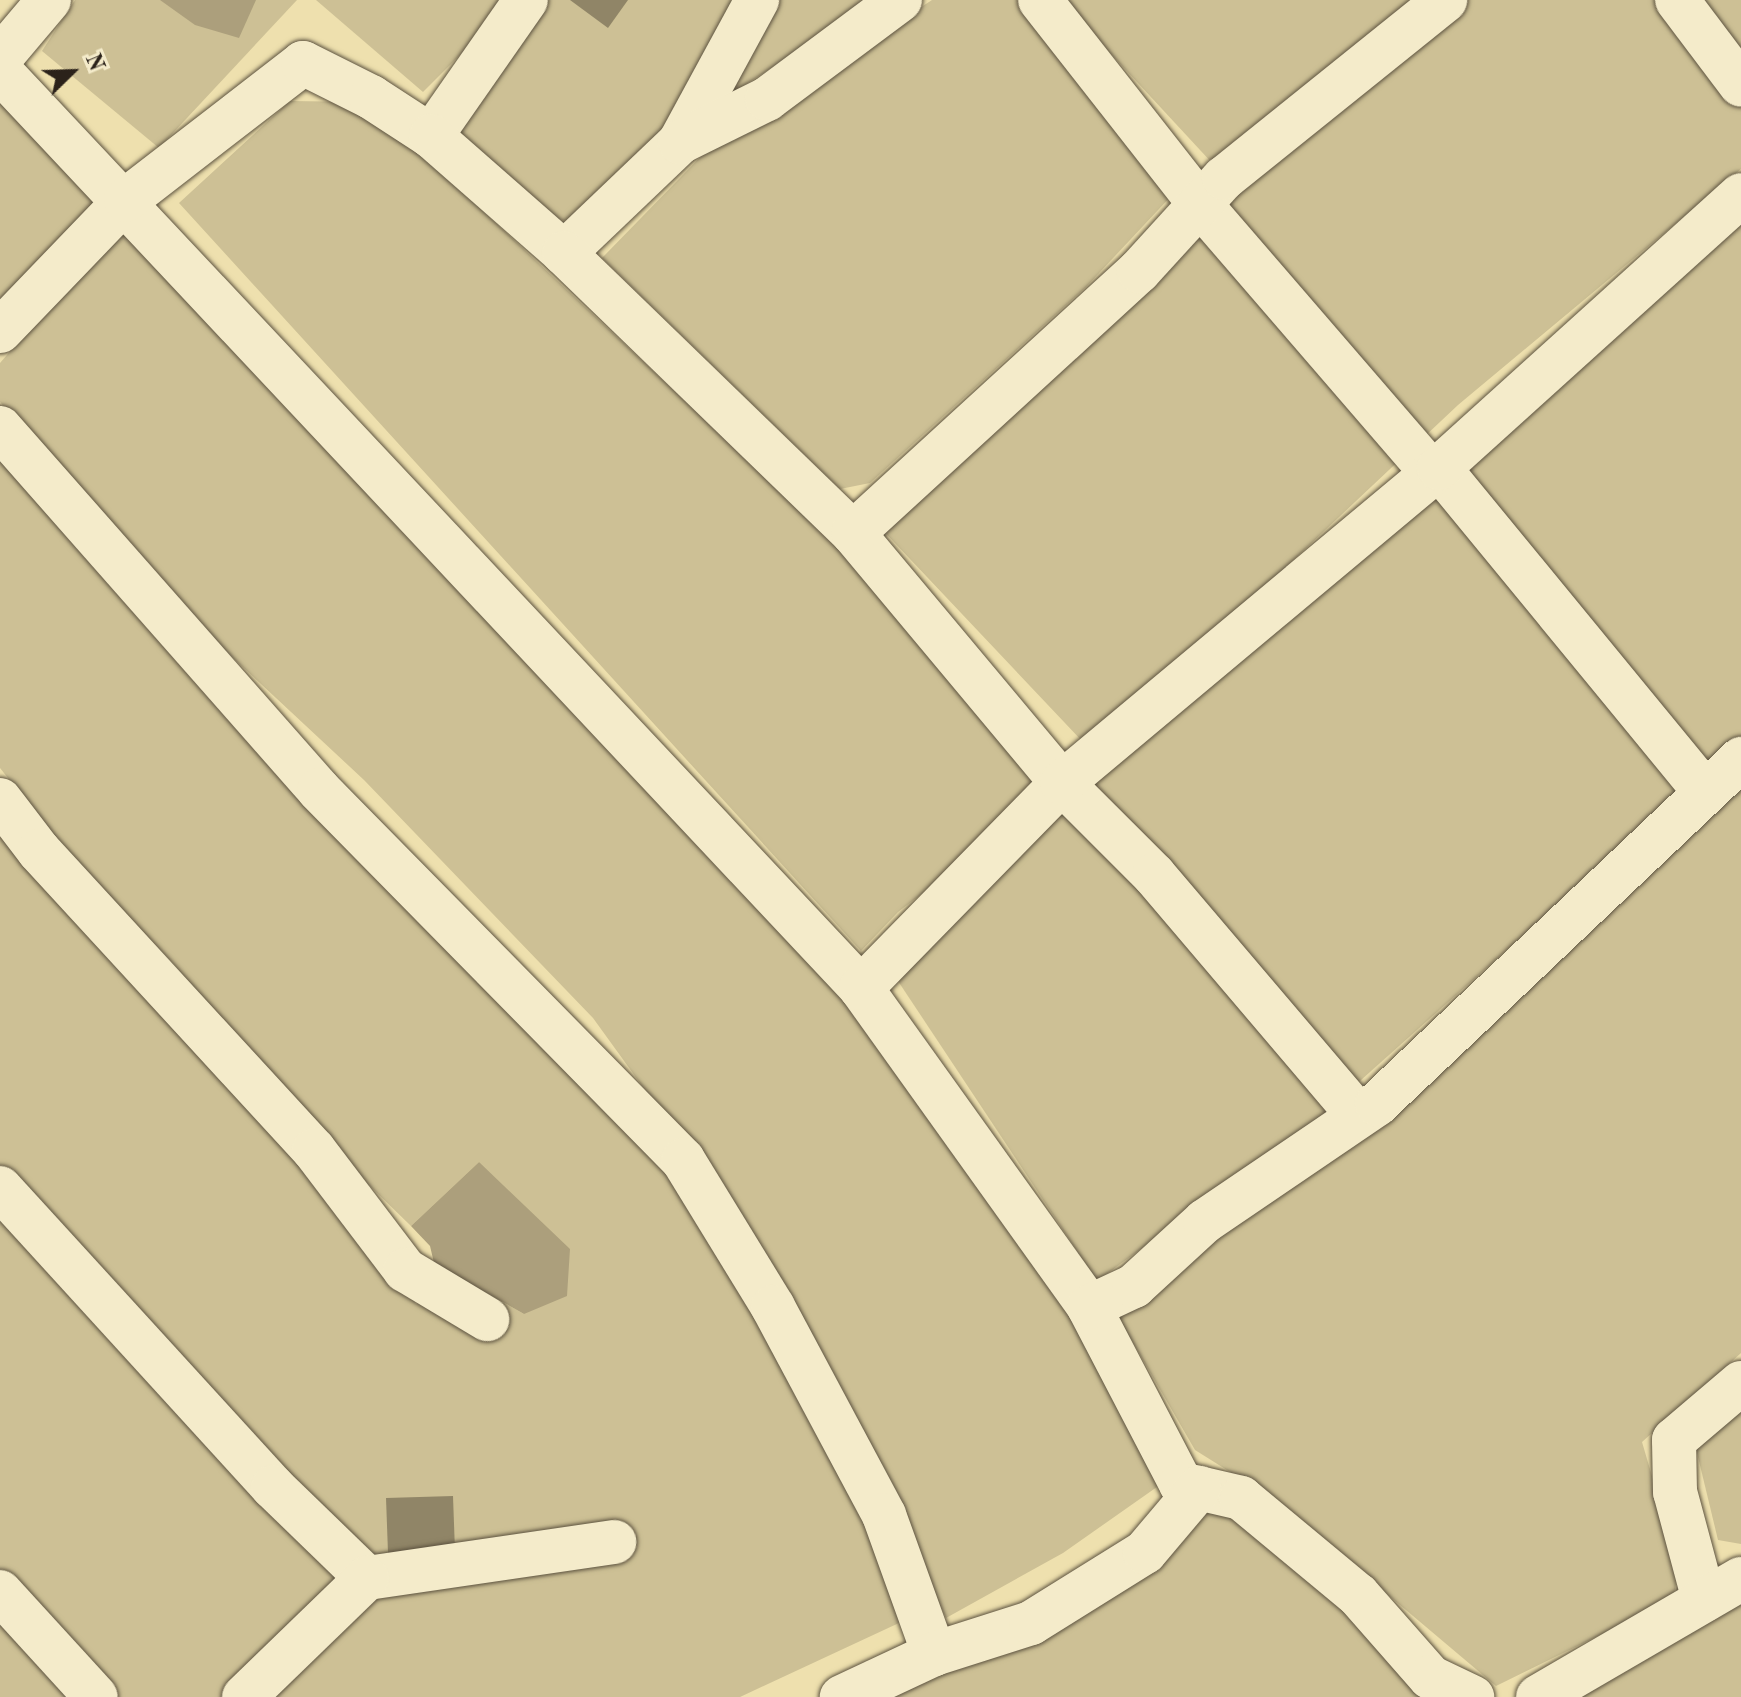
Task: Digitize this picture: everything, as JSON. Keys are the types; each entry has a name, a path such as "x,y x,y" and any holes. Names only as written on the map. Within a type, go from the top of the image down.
{"lane":[{"path":"0,58 49,0"},
{"path":"431,136 526,0"},
{"path":"680,142 757,0"},
{"path":"564,253 680,142 767,99 900,0"},
{"path":"1040,0 1200,204 1435,470 1704,791"},
{"path":"853,533 1139,271 1224,178 1445,0"},
{"path":"1677,0 1741,85"},
{"path":"0,331 126,200 303,63 431,136 564,253 853,533 1062,783 1154,875 1359,1116"},
{"path":"0,71 126,200 861,988 1089,1307 1181,1484 1241,1498 1358,1595 1430,1677 1472,1697"},
{"path":"861,988 1062,783 1435,470 1741,195"},
{"path":"0,428 319,790 683,1160 773,1307 884,1515 934,1654"},
{"path":"1089,1307 1134,1286 1205,1221 1359,1116 1741,759"},
{"path":"0,800 39,851 314,1150 405,1270 487,1319"},
{"path":"0,1188 273,1487 367,1578"},
{"path":"1538,1697 1723,1590 1675,1492 1674,1440 1741,1383"},
{"path":"842,1697 934,1654 1031,1623 1145,1552 1199,1488"},
{"path":"244,1697 367,1578 614,1542"},
{"path":"0,1592 96,1697"}],"shaded area":[{"path":"75,0 297,0 159,148 42,51"},
{"path":"160,0 256,0 239,38 195,25"},
{"path":"316,0 499,0 479,36 423,92"},
{"path":"539,0 746,0 694,115 586,222 540,218 453,132"},
{"path":"765,0 876,0 717,103"},
{"path":"932,0 1030,0 1188,178 1086,287 870,483 840,489 602,258 714,143"},
{"path":"1061,0 1419,0 1213,164"},
{"path":"1456,0 1741,0 1741,169 1458,405 1218,631 1082,741 875,522 938,449"},
{"path":"0,66 119,181 0,315"},
{"path":"290,101 364,102 433,164 839,546 1049,796 898,912 861,951 179,203"},
{"path":"1741,202 1741,740 1313,1123 1097,1281 888,966"},
{"path":"139,203 935,1077 1174,1475 1063,1553 946,1618 814,1340 695,1159 593,1018 364,780 186,614 0,402 0,363"},
{"path":"0,444 659,1160 789,1347 914,1616 740,1697 0,1697 0,820 387,1260 416,1304 440,1288 485,1292 524,1314 479,1162 411,1226 297,1115 173,963 77,865 0,768"},
{"path":"1741,774 1741,1353 1642,1442 1679,1568 1673,1599 1496,1686 1278,1502 1195,1450 1113,1308"},
{"path":"479,1162 570,1249 567,1296 524,1314 485,1292 440,1288 430,1246 411,1226"},
{"path":"1741,1391 1741,1544 1718,1540 1692,1432"},
{"path":"1220,1496 1452,1697 848,1697"},
{"path":"1741,1604 1741,1697 1581,1697"}],"building":[{"path":"570,0 628,0 608,28"},
{"path":"453,1496 455,1551 388,1553 386,1498"}]}
